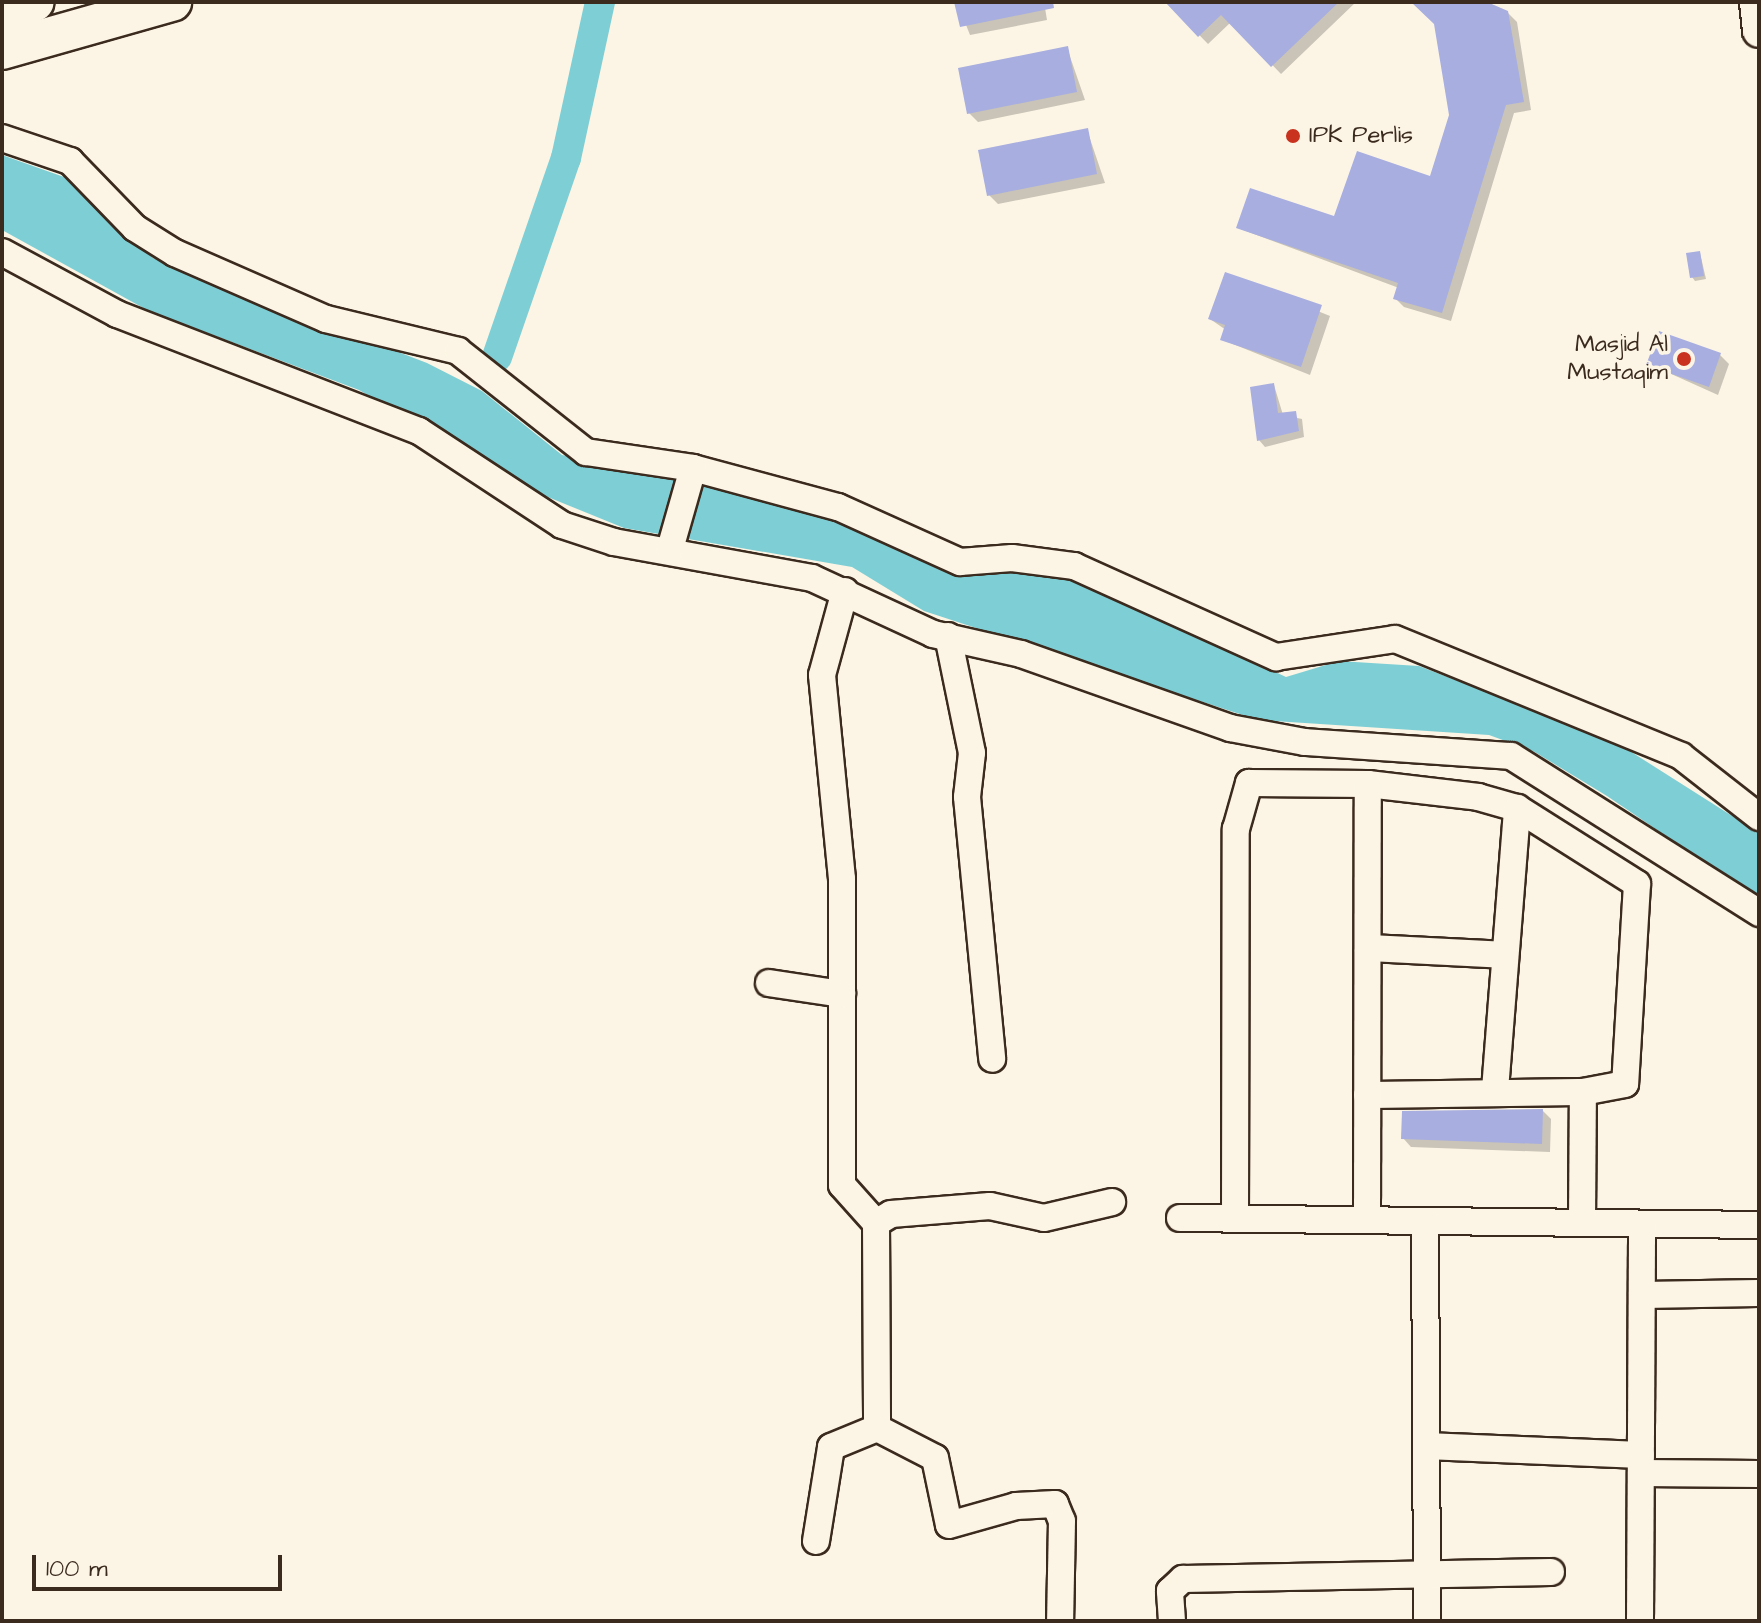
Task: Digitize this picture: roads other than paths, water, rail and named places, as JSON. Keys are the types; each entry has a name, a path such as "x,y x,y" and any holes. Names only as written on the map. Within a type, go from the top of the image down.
{"highway":[{"path":"2,12 34,2"},
{"path":"2,50 172,2"}],"main road":[{"path":"1756,2 1759,31"}],"street":[{"path":"2,138 70,161 135,228 175,253 341,325 458,351 573,446 838,507 960,562 1012,558 1074,566 1276,657 1395,639 1681,756 1759,817"},
{"path":"2,252 117,314 419,431 562,525 671,544 845,591 948,636 1270,737 1511,756 1759,913"},
{"path":"671,544 692,474"},
{"path":"845,591 822,675 842,879 842,1185 876,1223 877,1428"},
{"path":"948,636 972,753 967,797 992,1059"},
{"path":"1235,1219 1236,829 1243,789 1262,779 1368,784 1517,808 1637,884 1629,1071 1614,1091 1495,1090 1367,1095"},
{"path":"1367,1220 1368,784"},
{"path":"1495,1090 1517,808"},
{"path":"1368,948 1504,955"},
{"path":"769,983 842,994"},
{"path":"1582,1223 1583,1092"},
{"path":"876,1223 891,1214 990,1206 1044,1218 1112,1202"},
{"path":"1180,1218 1759,1225"},
{"path":"1425,1221 1427,1621"},
{"path":"1640,1621 1642,1224"},
{"path":"1642,1295 1759,1293"},
{"path":"816,1541 831,1447 877,1428 935,1458 949,1525 1029,1503 1055,1504 1062,1521 1060,1621"},
{"path":"1426,1446 1759,1474"},
{"path":"1172,1621 1170,1591 1183,1579 1551,1572"}],"water":[{"path":"2,155 64,177 153,258 427,363 482,391 562,455 822,512 1008,571 1080,579 1286,677 1339,661 1419,666 1614,741 1759,833 1759,899 1607,796 1533,751 1489,735 1258,720 924,611 852,567 624,528 533,491 359,390 147,310 2,230"}],"waterway":[{"path":"497,357 566,158 600,2"}],"place":[{"name":"IPK Perlis","path":"1293,136"},
{"name":"Masjid Al Mustaqim","path":"1684,359"}]}
